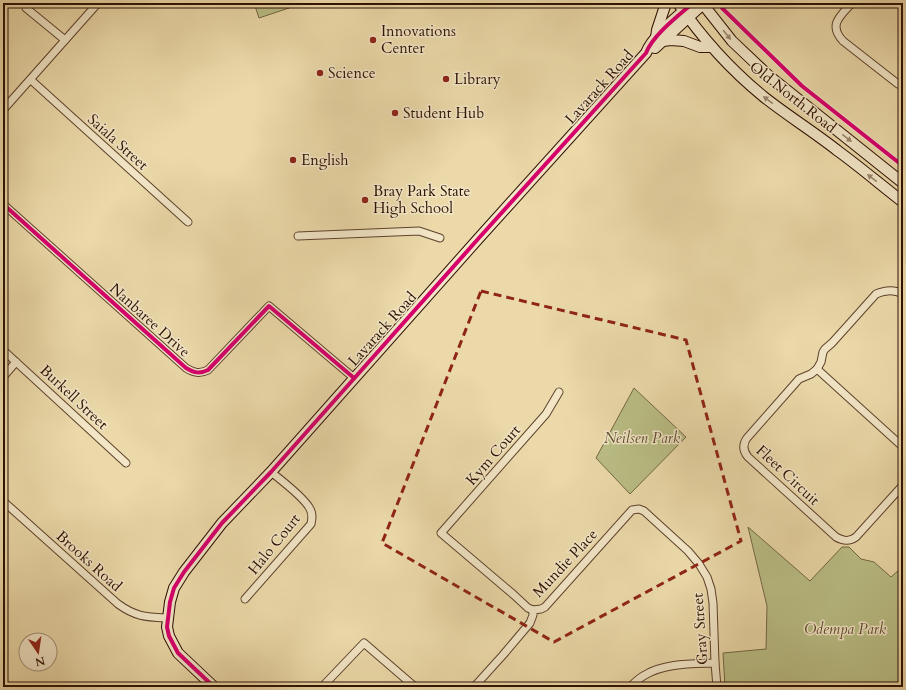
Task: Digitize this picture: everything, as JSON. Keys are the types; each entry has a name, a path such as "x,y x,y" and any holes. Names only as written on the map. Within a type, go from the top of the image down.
{"street":[{"path":"3,110 98,3"},
{"path":"666,3 657,30 660,39 678,40 692,43 700,47 712,47"},
{"name":"Lavarack Road","path":"214,687 178,654 169,636 167,627 170,602 174,588 184,572 222,523 271,472 646,53 653,50 670,23 693,3"},
{"name":"Lavarack Road","path":"683,11 703,3"},
{"name":"Old North Road","path":"703,3 732,40 769,76 903,183"},
{"path":"852,3 836,22 839,36 843,41 898,84 903,85"},
{"path":"26,8 65,40"},
{"name":"Old North Road","path":"683,11 712,47 736,72 764,97 839,151 903,202"},
{"name":"Saiala Street","path":"31,80 188,222"},
{"name":"Nanbaree Drive","path":"3,204 186,368 192,371 199,373 208,370 269,306 354,378"},
{"path":"298,236 419,231 440,238"},
{"path":"903,294 888,290 876,294 825,349 817,369 903,447"},
{"name":"Burkell Street","path":"3,350 126,463"},
{"path":"3,376 16,362"},
{"name":"Fleet Circuit","path":"817,369 811,374 799,378 747,438 744,445 744,451 746,454 836,537 844,541 851,540 856,537 903,485"},
{"name":"Kym Court","path":"533,610 528,608 441,533 546,414 559,392"},
{"name":"Halo Court","path":"245,599 311,524 311,510 307,503 271,472"},
{"name":"Brooks Road","path":"3,501 118,604 132,613 145,617 168,618"},
{"name":"Gray Street","path":"632,510 639,509 644,511 688,551 699,564 707,577 713,603 717,687"},
{"name":"Mundie Place","path":"474,687 503,656 530,623 533,610 545,607 632,510"},
{"path":"322,687 364,643 415,687"},
{"path":"630,687 644,675 661,668 715,663"}],"highlighted area":[{"path":"481,291 686,340 741,541 554,642 382,543"}],"green space":[{"path":"254,3 304,3 259,18"},
{"name":"Neilsen Park","path":"634,388 686,437 630,494 596,458"},
{"name":"Odempa Park","path":"748,527 810,581 842,547 849,547 861,559 874,562 891,577 899,570 903,575 903,687 725,687 723,653 766,649 767,606"}],"cycle path":[{"path":"214,687 178,653 169,636 167,627 170,602 174,588 184,572 222,523 271,472 646,53 654,39 693,3"},
{"path":"721,3 722,8 802,86 903,166"},
{"path":"3,204 189,370 194,372 208,370 269,306 354,378"}],"place":[{"name":"Innovations Center","path":"373,40"},
{"name":"Science","path":"320,73"},
{"name":"Library","path":"446,79"},
{"name":"Student Hub","path":"395,113"},
{"name":"English","path":"293,160"},
{"name":"Bray Park State High School","path":"365,200"}]}
